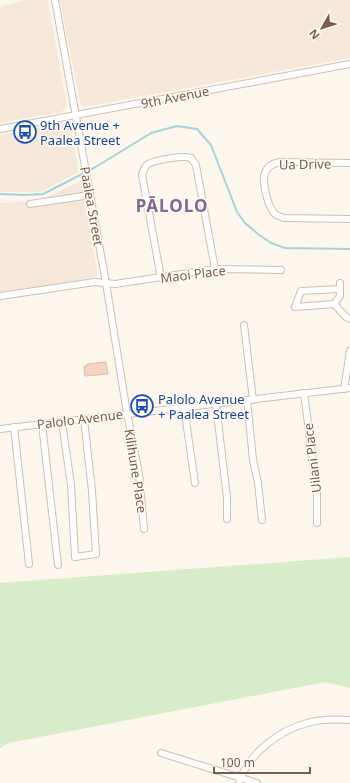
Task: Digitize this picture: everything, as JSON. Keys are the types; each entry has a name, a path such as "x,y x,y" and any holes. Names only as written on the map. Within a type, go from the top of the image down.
{"street":[{"name":"Paalea Street","path":"55,0 106,283 127,413"},
{"name":"9th Avenue","path":"0,129 350,64"},
{"path":"161,278 143,172 151,163 183,156 191,158 196,165 216,269"},
{"name":"Ua Drive","path":"350,164 280,162 269,166 263,178 263,184 270,207 276,215 284,218 350,219"},
{"path":"30,204 90,195"},
{"name":"Maoi Place","path":"0,296 95,282 115,284 216,269 281,270"},
{"path":"340,286 340,296 334,304 295,307 301,291 340,286"},
{"path":"334,304 346,317 350,319"},
{"path":"244,325 253,460 258,482 262,520"},
{"path":"347,388 350,351"},
{"name":"Palolo Avenue","path":"0,429 347,388"},
{"name":"Uilani Place","path":"304,393 317,493 317,523"},
{"path":"216,404 227,498 227,519"},
{"path":"184,407 195,483"},
{"name":"Kilihune Place","path":"127,413 139,474 144,529"},
{"path":"62,422 71,485 76,558 96,554 92,491 84,419"},
{"path":"42,424 58,565"},
{"path":"14,427 29,564"},
{"path":"240,780 256,755 267,744 292,728 321,720 350,720"},
{"path":"161,753 240,780 257,783"}],"shaded area":[{"path":"26,0 47,0 48,2 67,106 62,112 0,123 0,7"},
{"path":"60,0 350,0 350,58 84,107 80,102"},
{"path":"65,123 68,124 71,130 79,172 41,192 0,192 0,135"},
{"path":"81,181 97,276 90,279 0,292 0,203 38,201"}],"green space":[{"path":"350,557 350,688 325,682 9,743 0,748 0,583"}],"building":[{"path":"106,362 108,374 85,376 84,366 87,366 87,364"}],"waterway":[{"path":"0,194 43,194 94,168 151,133 177,126 197,129 211,145 237,212 245,223 258,234 271,243 285,248 350,249"}],"place":[{"name":"9th Avenue + Paalea Street","path":"25,132"},
{"name":"Palolo Avenue + Paalea Street","path":"142,406"}],"district":[{"name":"PĀLOLO","path":"172,205"}]}
